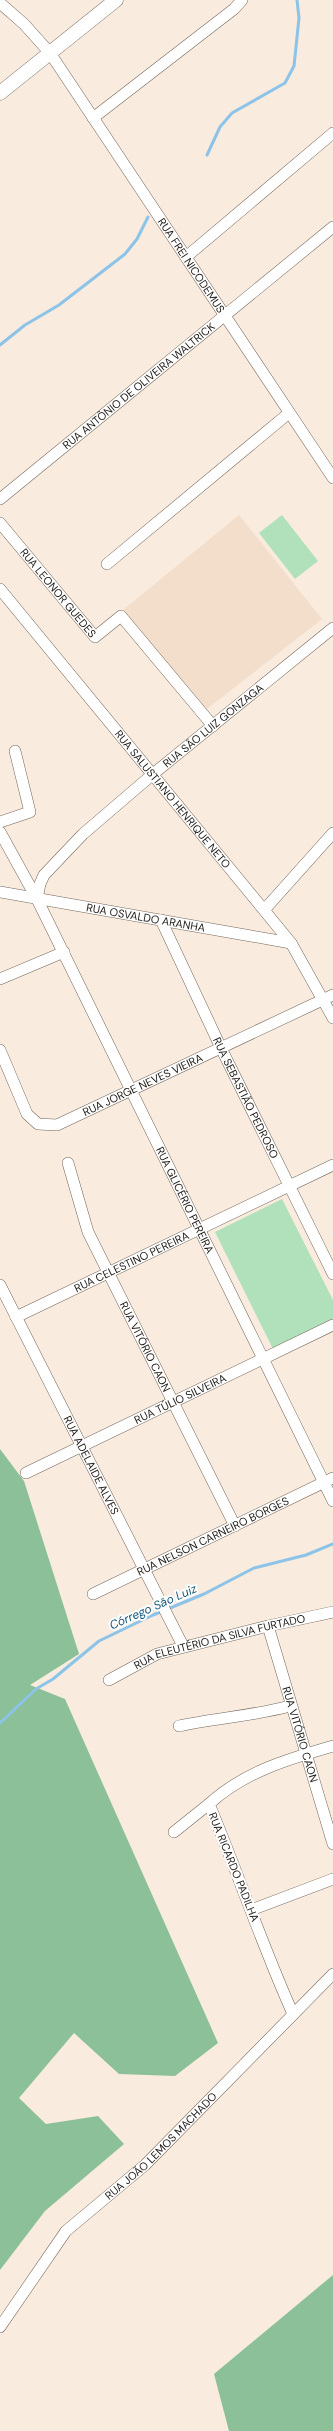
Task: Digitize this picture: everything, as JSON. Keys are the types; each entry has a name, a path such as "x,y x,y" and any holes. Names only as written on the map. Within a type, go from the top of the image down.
{"street":[{"path":"0,93 116,0"},
{"path":"93,118 234,9 242,0"},
{"name":"RUA FREI NICODEMUS","path":"0,3 24,24 50,53 333,478"},
{"path":"186,257 333,133"},
{"name":"RUA ANTÔNIO DE OLIVEIRA WALTRICK","path":"0,499 333,227"},
{"path":"107,564 289,413"},
{"name":"RUA LEONOR GUEDES","path":"0,523 95,637 121,616 212,726"},
{"name":"RUA SALUSTIANO HENRIQUE NETO","path":"0,589 292,943 328,997 333,1018"},
{"name":"RUA SÃO LUIZ GONZAGA","path":"37,898 40,884 51,867 83,834 153,774 333,628"},
{"path":"0,822 30,812 15,751"},
{"name":"RUA GLICÉRIO PEREIRA","path":"0,832 37,898 64,952 263,1359 329,1481 333,1501"},
{"path":"265,909 333,834"},
{"name":"RUA OSVALDO ARANHA","path":"0,892 292,943"},
{"name":"RUA SEBASTIÃO PEDROSO","path":"161,920 221,1048 333,1274"},
{"path":"0,979 64,952"},
{"name":"RUA JORGE NEVES VIEIRA","path":"0,1050 21,1104 27,1114 38,1124 57,1125 328,997"},
{"name":"RUA VITÓRIO CAON","path":"68,1162 86,1226 235,1526"},
{"name":"RUA CELESTINO PEREIRA","path":"16,1317 333,1165"},
{"name":"RUA ADELAIDE ALVES","path":"0,1285 184,1646"},
{"name":"RUA TÚLIO SILVEIRA","path":"26,1473 333,1325"},
{"name":"RUA NELSON CARNEIRO BORGES","path":"93,1594 329,1481"},
{"name":"RUA ELEUTÉRIO DA SILVA FURTADO","path":"109,1680 146,1658 184,1646 333,1612"},
{"name":"RUA VITÓRIO CAON","path":"268,1626 304,1754 333,1844"},
{"path":"179,1726 210,1720 256,1715 290,1706"},
{"name":"RUA RICARDO PADILHA","path":"294,2014 269,1961 251,1910 209,1804 237,1781 304,1754 333,1746"},
{"path":"174,1832 209,1804"},
{"path":"251,1910 333,1879"},
{"name":"RUA JOÃO LEMOS MACHADO","path":"0,2327 66,2231 145,2164 333,1974"}],"shaded area":[{"path":"239,515 322,619 207,709 123,610"}],"green space":[{"path":"282,515 318,561 295,579 259,533"},
{"path":"282,1199 333,1300 333,1319 273,1349 215,1232"},
{"path":"0,1449 24,1481 79,1654 30,1685 65,1699 218,2043 175,2076 119,2074 74,2033 19,2098 46,2124 98,2116 124,2144 45,2211 0,2270"},
{"path":"333,2275 333,2431 229,2431 214,2374"}],"waterway":[{"path":"207,155 220,127 232,113 285,83 294,66 299,18 297,0"},
{"path":"0,345 25,325 59,305 125,254 137,239 148,217"},
{"name":"Córrego São Luiz","path":"0,1723 36,1689 53,1679 99,1641 153,1615 204,1594 254,1568 306,1555 333,1544"}]}
